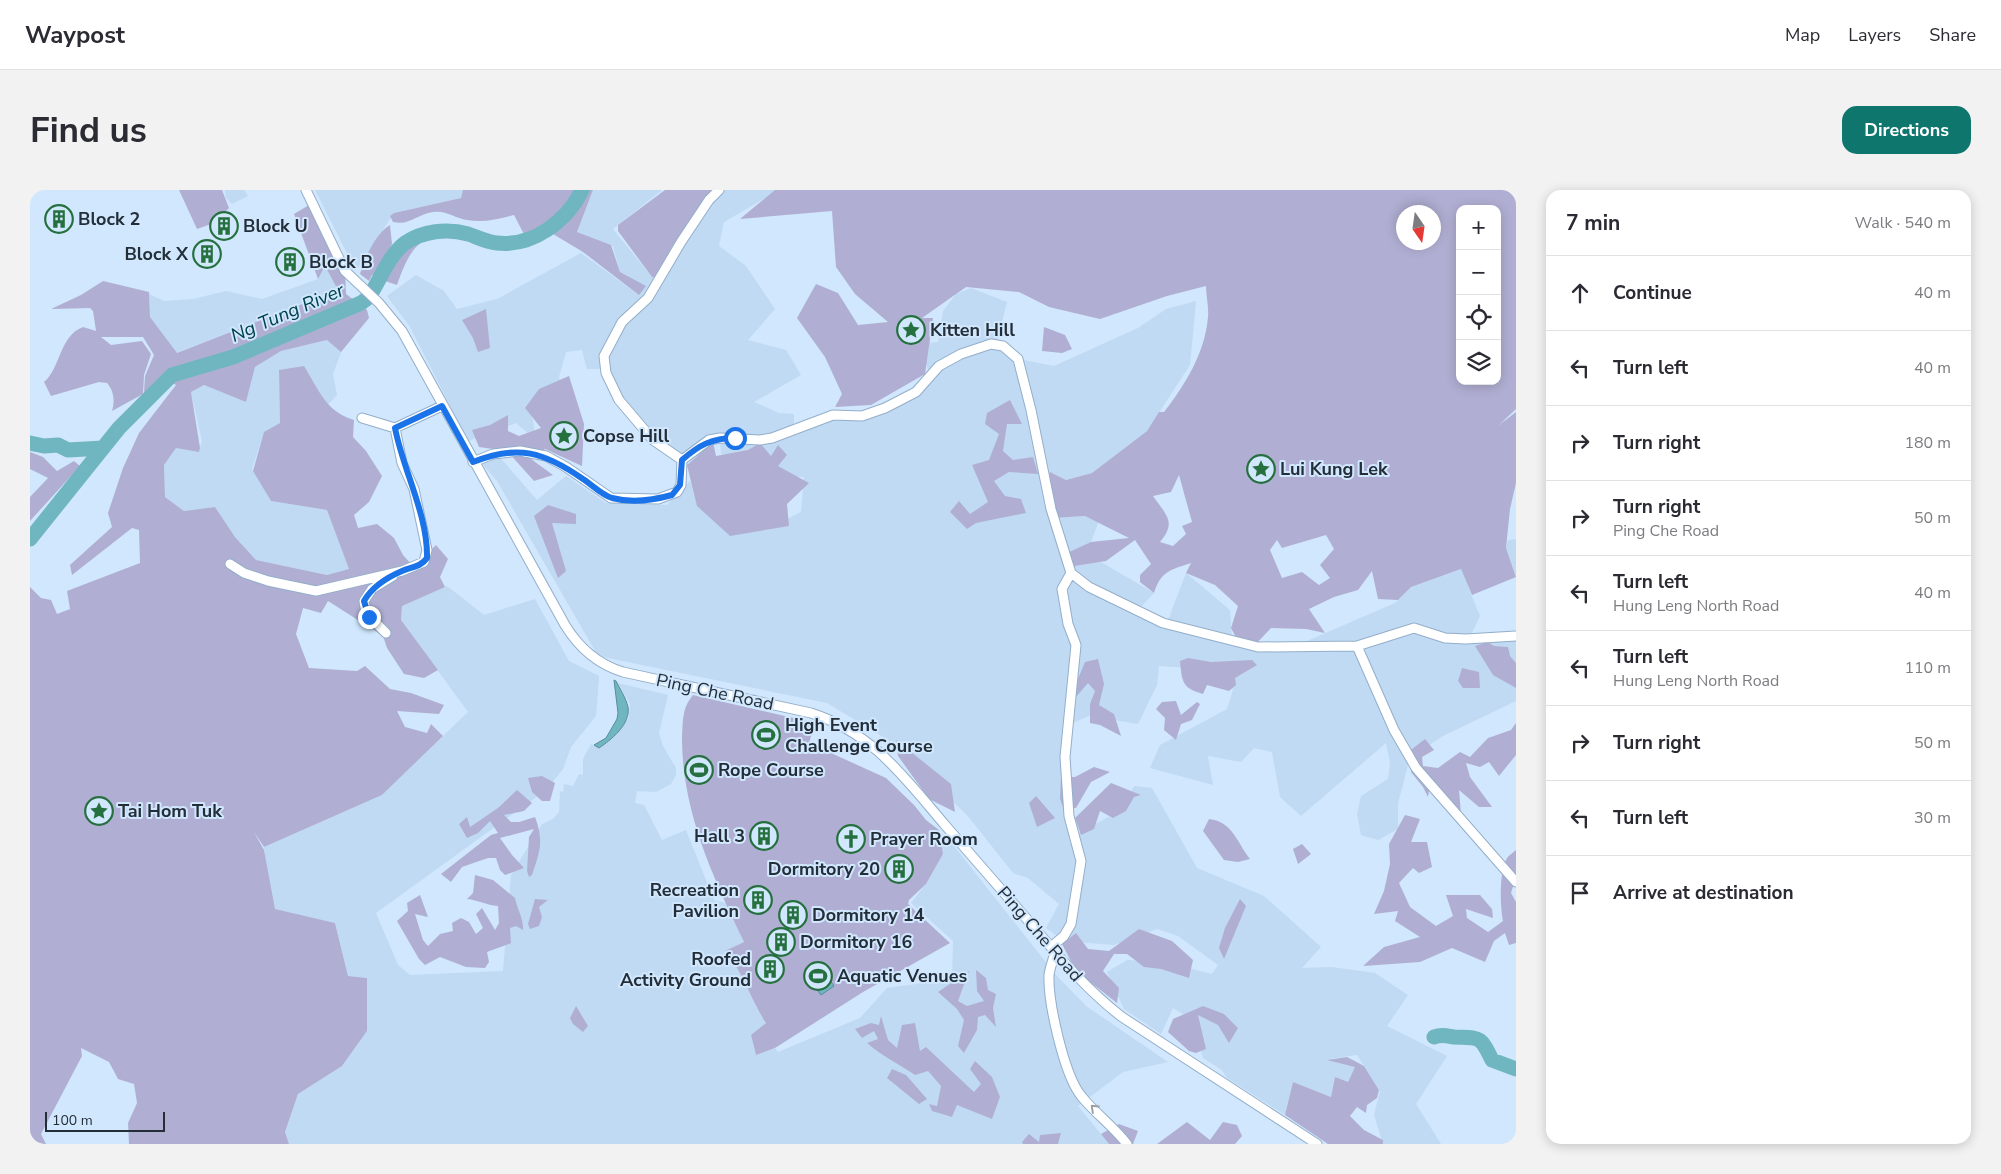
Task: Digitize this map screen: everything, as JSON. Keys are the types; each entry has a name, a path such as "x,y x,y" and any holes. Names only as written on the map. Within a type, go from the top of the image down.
{"street":[{"name":"Ping Che Road","path":"306,190 345,271 379,303 402,331 565,625 588,653 604,665 623,672 811,713 831,720 858,735 893,764 1088,989 1122,1017 1317,1144"},
{"path":"682,460 653,440 619,400 606,373 604,356 622,322 648,298 681,242 709,200 719,190"},
{"path":"473,462 493,454 520,451 546,456 566,467 611,498 658,499 677,492 680,485 682,460 709,440 720,438 760,440 772,438 833,415 862,416 885,408 916,392 939,366 961,354 983,345 992,344 1003,346 1018,359 1051,509 1071,573 1089,586 1163,622 1258,647 1357,646 1414,628 1445,638 1466,639 1516,636"},
{"path":"362,418 395,428 442,406"},
{"path":"230,564 244,572 268,581 316,591 402,571 421,564 427,558 414,489 402,463 395,428"},
{"path":"386,633 366,613 364,601 372,588 402,571"},
{"path":"1071,573 1062,589 1068,624 1076,645 1065,757 1069,816 1081,860 1071,924 1053,950 1049,981 1056,1030 1065,1059 1082,1097 1110,1123 1127,1144"},
{"path":"1357,646 1394,730 1416,768 1516,882"}],"shaded area":[{"path":"179,190 222,190 229,208 214,223 197,229"},
{"path":"225,190 244,190 248,196 232,204 226,198"},
{"path":"315,190 464,190 461,198 394,213 356,271"},
{"path":"463,190 582,190 578,199 560,220 544,231 526,238 514,215 491,220 473,221 442,212 433,212 399,223 393,222 390,216 394,213 461,198"},
{"path":"587,190 593,190 577,232 611,245 620,272 646,286 639,295 583,252 553,234 574,215"},
{"path":"593,190 662,190 613,229 652,277 719,190 779,190 724,222 719,246 746,266 775,309 748,340 786,350 801,375 754,402 779,413 794,414 794,430 833,415 857,416 912,394 930,376 924,357 928,343 938,342 943,311 956,294 971,288 1007,302 996,345 1018,359 1054,366 1138,328 1166,309 1196,301 1190,365 1147,431 1092,473 1066,480 1053,473 1046,485 1054,518 1101,515 1091,542 1069,555 1069,567 1101,562 1154,593 1136,612 1167,623 1186,573 1230,610 1232,640 1293,647 1395,603 1411,587 1461,569 1480,616 1469,639 1516,640 1516,701 1443,736 1410,758 1398,803 1398,829 1378,840 1361,835 1357,814 1361,796 1388,779 1390,762 1386,743 1301,816 1280,797 1272,752 1254,748 1241,762 1208,756 1213,785 1150,768 1160,745 1227,709 1233,690 1224,670 1159,666 1157,685 1138,724 1089,716 1068,725 1067,798 1075,835 1123,809 1134,786 1152,788 1197,868 1264,896 1321,947 1302,968 1332,967 1375,973 1408,995 1387,1026 1447,1056 1416,1104 1441,1144 1383,1144 1374,1115 1380,1091 1357,1055 1329,1059 1356,1067 1347,1083 1335,1077 1331,1097 1293,1082 1285,1115 1227,1078 1222,1070 1203,1058 1192,1020 1173,1008 1161,1034 1124,1009 1107,972 1127,960 1164,962 1212,974 1218,965 1178,936 1157,929 1114,945 1064,941 1046,928 1059,904 1028,878 1013,873 967,815 888,740 827,703 598,656 497,481 478,459 496,453 537,500 566,476 606,503 667,505 690,481 725,529 773,526 801,512 804,477 772,476 721,454 720,438 683,455 653,440 614,394 605,369 587,369 582,350 566,352 559,377 563,391 531,408 536,440 516,423 468,441 410,327 387,296 416,275 444,291 457,309 497,299 581,253 639,295 620,272 613,246 577,232"},
{"path":"665,190 722,190 713,197 662,276 652,277 618,231 618,225"},
{"path":"775,190 1516,190 1516,409 1499,425 1516,412 1516,483 1510,509 1506,548 1516,577 1472,595 1461,569 1411,587 1398,600 1378,599 1372,571 1358,590 1334,597 1309,609 1325,633 1306,629 1271,628 1254,646 1238,641 1231,628 1238,606 1215,585 1186,573 1191,563 1167,572 1160,580 1154,593 1140,582 1140,575 1151,564 1135,540 1106,561 1069,567 1065,554 1091,542 1129,538 1085,516 1054,518 1046,485 1050,472 1066,480 1092,473 1147,431 1159,412 1164,412 1193,368 1203,343 1208,317 1206,286 1167,296 1100,319 1049,307 1019,292 966,287 922,318 933,318 925,374 871,405 835,407 842,394 825,357 797,318 816,284 838,293 858,325 888,322 855,294 836,267 832,211 740,219","holes":["1179,475 1192,522 1182,526 1186,534 1173,546 1160,542 1169,524 1168,519 1153,496 1171,492","1326,535 1334,549 1320,565 1330,578 1319,585 1302,572 1282,578 1270,550 1277,540 1282,548"]},
{"path":"314,202 345,271 346,294 367,310 369,318 341,352 327,340 281,351 255,367 246,402 204,385 191,392 200,448 199,452 176,448 164,465 165,497 184,511 215,507 235,537 256,560 327,575 349,569 327,510 271,501 253,471 264,432 280,423 279,370 304,366 319,392 330,406 336,412 354,420 353,437 366,451 382,476 369,502 354,515 358,528 377,524 394,538 403,555 414,567 436,545 448,559 440,577 445,587 402,606 401,620 438,670 424,678 404,674 387,648 383,636 328,601 321,613 303,608 296,634 309,668 357,671 365,666 390,689 411,693 444,705 439,714 397,711 405,727 427,733 431,724 443,736 382,795 264,847 254,832 264,850 275,909 335,923 348,976 367,978 367,1031 342,1066 298,1094 285,1132 289,1144 129,1144 128,1123 137,1103 134,1084 118,1079 109,1062 81,1048 82,1056 41,1134 46,1144 30,1144 30,587 41,598 51,600 57,614 70,609 67,591 140,563 139,530 132,528 72,575 70,565 112,527 108,513 123,468 139,433 176,385 165,378 144,393 145,376 154,355 143,337 101,337 111,345 142,341 151,354 144,375 143,394 112,411 113,396 107,383 99,382 51,396 44,382 54,369 69,337 83,327 96,331 93,311 90,308 51,309 81,295 103,281 149,292 150,317 177,353 338,290 325,266 318,279 294,214"},
{"path":"390,225 392,244 376,275 372,275 369,281 360,274 362,268 375,240"},
{"path":"440,228 461,230 478,236 475,243 445,237 433,237 424,241 409,256 397,285 385,281 393,262 391,255 401,237 418,231"},
{"path":"325,265 338,289 176,353 150,317 149,294 164,301 193,299 226,291 262,299 318,279"},
{"path":"486,309 490,348 478,352 473,338 462,320"},
{"path":"1044,327 1065,335 1072,349 1062,353 1042,351"},
{"path":"327,340 343,347 333,374 337,395 327,406 279,370 280,423 264,433 252,469 271,501 327,510 350,569 327,575 256,560 225,526 215,507 184,511 165,497 164,465 176,447 199,451 202,441 191,392 204,385 246,402 255,367 281,351"},
{"path":"569,376 584,424 582,466 545,449 531,459 553,475 534,481 507,451 479,447 472,430 490,425 508,415 508,431 519,436 541,428 525,408 539,389"},
{"path":"1010,400 1022,424 1007,424 1003,451 1013,460 1033,457 1038,474 1009,472 994,481 1005,496 1021,499 1026,513 976,523 967,529 950,512 959,501 970,514 988,502 972,465 989,460 999,434 985,424 987,413"},
{"path":"713,442 716,456 748,450 760,443 771,456 778,445 787,455 778,466 809,483 787,504 789,526 730,536 697,506 687,465"},
{"path":"30,452 43,457 57,471 74,461 80,466 30,521 30,497 48,478 30,469"},
{"path":"548,505 576,514 576,524 552,523 566,571 558,578 534,516"},
{"path":"1516,539 1516,576 1506,548 1508,540"},
{"path":"447,586 484,615 535,599 569,661 599,676 596,716 571,747 563,769 546,790 376,913 398,965 410,975 503,971 511,875 542,824 553,819 559,812 560,791 563,792 564,784 573,786 579,774 583,775 583,759 591,744 599,748 609,741 629,718 630,704 618,683 668,695 659,733 663,746 676,768 676,775 671,784 656,792 637,791 635,803 644,805 662,840 686,830 714,900 725,903 744,942 726,951 739,968 756,1007 767,1023 751,1035 756,1055 775,1048 778,1052 860,1018 887,988 952,979 953,941 911,903 926,884 943,854 940,836 950,841 1056,975 1086,1006 1168,1062 1123,1072 1078,1106 1109,1144 289,1144 285,1132 298,1094 342,1066 367,1031 367,978 348,976 335,923 268,908 264,847 382,795 468,712 401,620 402,605"},
{"path":"1488,642 1494,646 1508,647 1510,656 1516,663 1516,688 1493,675 1475,646"},
{"path":"1188,658 1211,662 1252,660 1257,665 1235,678 1236,685 1229,691 1207,685 1203,694 1196,692 1184,683 1180,661"},
{"path":"1098,659 1104,684 1099,705 1114,714 1121,736 1100,725 1090,723 1090,704 1095,691 1088,683 1076,697 1078,679 1085,662"},
{"path":"1462,668 1479,672 1480,688 1463,688 1458,681"},
{"path":"614,680 626,700 628,713 619,731 599,748 594,745 606,738 617,719"},
{"path":"693,695 815,723 809,743 886,778 914,805 926,820 939,830 943,854 926,884 909,900 908,904 950,943 863,992 775,1048 756,1055 751,1035 766,1023 732,959 725,951 744,942 721,893 701,843 687,792 682,738 685,710"},
{"path":"1176,701 1181,715 1197,702 1200,704 1192,720 1181,724 1176,740 1164,730 1165,718 1156,709 1162,702"},
{"path":"1516,723 1516,755 1499,776 1489,762 1480,767 1466,763 1470,777 1492,807 1479,807 1459,790 1461,814 1456,821 1443,806 1441,790 1429,791 1428,797 1411,772 1412,749 1425,739 1434,750 1422,757 1423,766 1438,768 1460,752 1470,757 1488,738 1511,730"},
{"path":"896,740 951,784 955,812 929,799 898,756"},
{"path":"1094,767 1110,772 1091,782 1076,808 1063,807 1060,799 1061,777 1075,777"},
{"path":"542,776 555,783 550,801 542,801 532,792 528,778"},
{"path":"1111,783 1141,795 1134,797 1126,811 1113,818 1100,811 1094,829 1081,835 1075,818"},
{"path":"517,790 532,803 524,811 504,815 511,822 519,822 535,817 538,825 540,846 532,875 529,877 527,871 529,837 534,829 500,838 524,868 505,875 500,870 496,858 488,858 462,867 451,882 441,874 491,835 498,833 490,821 478,833 467,838 459,824 467,817 470,827 498,808"},
{"path":"1036,796 1055,818 1037,827 1029,803"},
{"path":"1405,815 1420,819 1411,842 1427,842 1432,867 1419,873 1413,868 1399,883 1410,907 1436,926 1453,916 1446,895 1480,895 1492,909 1493,918 1466,909 1467,918 1488,932 1503,921 1501,880 1507,858 1516,850 1516,877 1511,893 1516,902 1516,943 1509,945 1505,933 1494,941 1485,962 1452,948 1420,962 1363,966 1384,947 1420,937 1395,921 1398,911 1374,914 1384,891 1390,864 1389,844"},
{"path":"1209,819 1224,824 1229,828 1250,859 1238,862 1224,860 1203,831"},
{"path":"1302,844 1311,854 1298,864 1293,849"},
{"path":"475,875 493,880 515,898 523,930 516,926 510,928 511,943 487,952 489,962 485,968 466,967 440,957 425,965 419,959 397,921 408,911 407,903 420,895 428,917 415,914 423,940 428,946 440,934 453,931 452,923 461,918 469,922 476,934 483,928 476,914 482,908 495,930 499,923 498,906 467,899 473,893"},
{"path":"535,899 548,900 539,907 542,917 539,926 530,929 528,924"},
{"path":"1240,899 1246,906 1224,959 1219,948 1225,928"},
{"path":"1139,929 1172,941 1193,960 1189,978 1161,969 1144,967 1127,954 1114,954 1103,971 1119,988 1117,1003 1076,971 1062,944 1076,933 1088,949 1109,951"},
{"path":"818,963 834,986 821,995 805,972"},
{"path":"976,970 986,978 988,990 996,994 993,1008 996,1027 985,1015 978,1017 977,1030 964,1053 958,1046 964,1020 957,1009 938,992 969,971 958,1001 967,1006 984,1001 977,991"},
{"path":"576,1006 588,1026 583,1032 573,1024 570,1018"},
{"path":"1203,1006 1224,1014 1238,1028 1229,1043 1218,1025 1198,1015 1206,1049 1196,1053 1189,1051 1168,1032 1173,1019"},
{"path":"881,1016 888,1040 897,1048 902,1025 915,1023 920,1051 926,1047 974,1092 981,1084 970,1069 975,1061 992,1077 1000,1097 992,1119 957,1105 952,1117 932,1111 929,1104 937,1106 941,1086 928,1071 915,1075 867,1043 878,1039 874,1031 862,1038 855,1029 871,1023 879,1025"},
{"path":"1347,1057 1364,1066 1379,1090 1377,1098 1367,1105 1366,1113 1357,1107 1350,1116 1364,1130 1383,1140 1383,1144 1328,1144 1285,1115 1293,1082 1331,1097 1335,1077 1348,1082 1355,1067 1327,1060"},
{"path":"892,1069 906,1075 927,1099 919,1104 887,1078"},
{"path":"1187,1122 1210,1140 1223,1122 1237,1125 1242,1136 1235,1144 1157,1144"},
{"path":"1119,1124 1138,1131 1133,1144 1109,1144 1101,1134"},
{"path":"1061,1133 1058,1144 1023,1144 1022,1142 1029,1134 1039,1142 1040,1135"}],"waterway":[{"name":"Ng Tung River","path":"30,539 119,428 172,375 233,357 361,303 369,297 394,254 412,239 427,233 452,231 497,243 523,241 547,230 558,221 576,201 582,190"},
{"path":"30,443 44,446 58,445 68,450 103,448"},
{"path":"1434,1037 1478,1039 1485,1046 1492,1060 1516,1069"}],"place":[{"name":"Block 2","path":"59,219"},
{"name":"Block U","path":"224,226"},
{"name":"Block X","path":"207,254"},
{"name":"Block B","path":"290,262"},
{"name":"Kitten Hill","path":"911,330"},
{"name":"Copse Hill","path":"564,436"},
{"name":"Lui Kung Lek","path":"1261,469"},
{"name":"High Event Challenge Course","path":"766,735"},
{"name":"Rope Course","path":"699,770"},
{"name":"Tai Hom Tuk","path":"99,811"},
{"name":"Hall 3","path":"764,836"},
{"name":"Prayer Room","path":"851,839"},
{"name":"Dormitory 20","path":"899,869"},
{"name":"Recreation Pavilion","path":"758,900"},
{"name":"Dormitory 14","path":"793,915"},
{"name":"Dormitory 16","path":"781,942"},
{"name":"Roofed Activity Ground","path":"770,969"},
{"name":"Aquatic Venues","path":"818,976"}],"route":[{"path":"369,617 366,613 364,601 372,588 402,571 421,564 427,558 414,489 402,463 395,428 442,406 473,462 493,454 520,451 546,456 566,467 611,498 639,500 658,499 677,492 680,485 682,460 709,440 735,438"}]}
